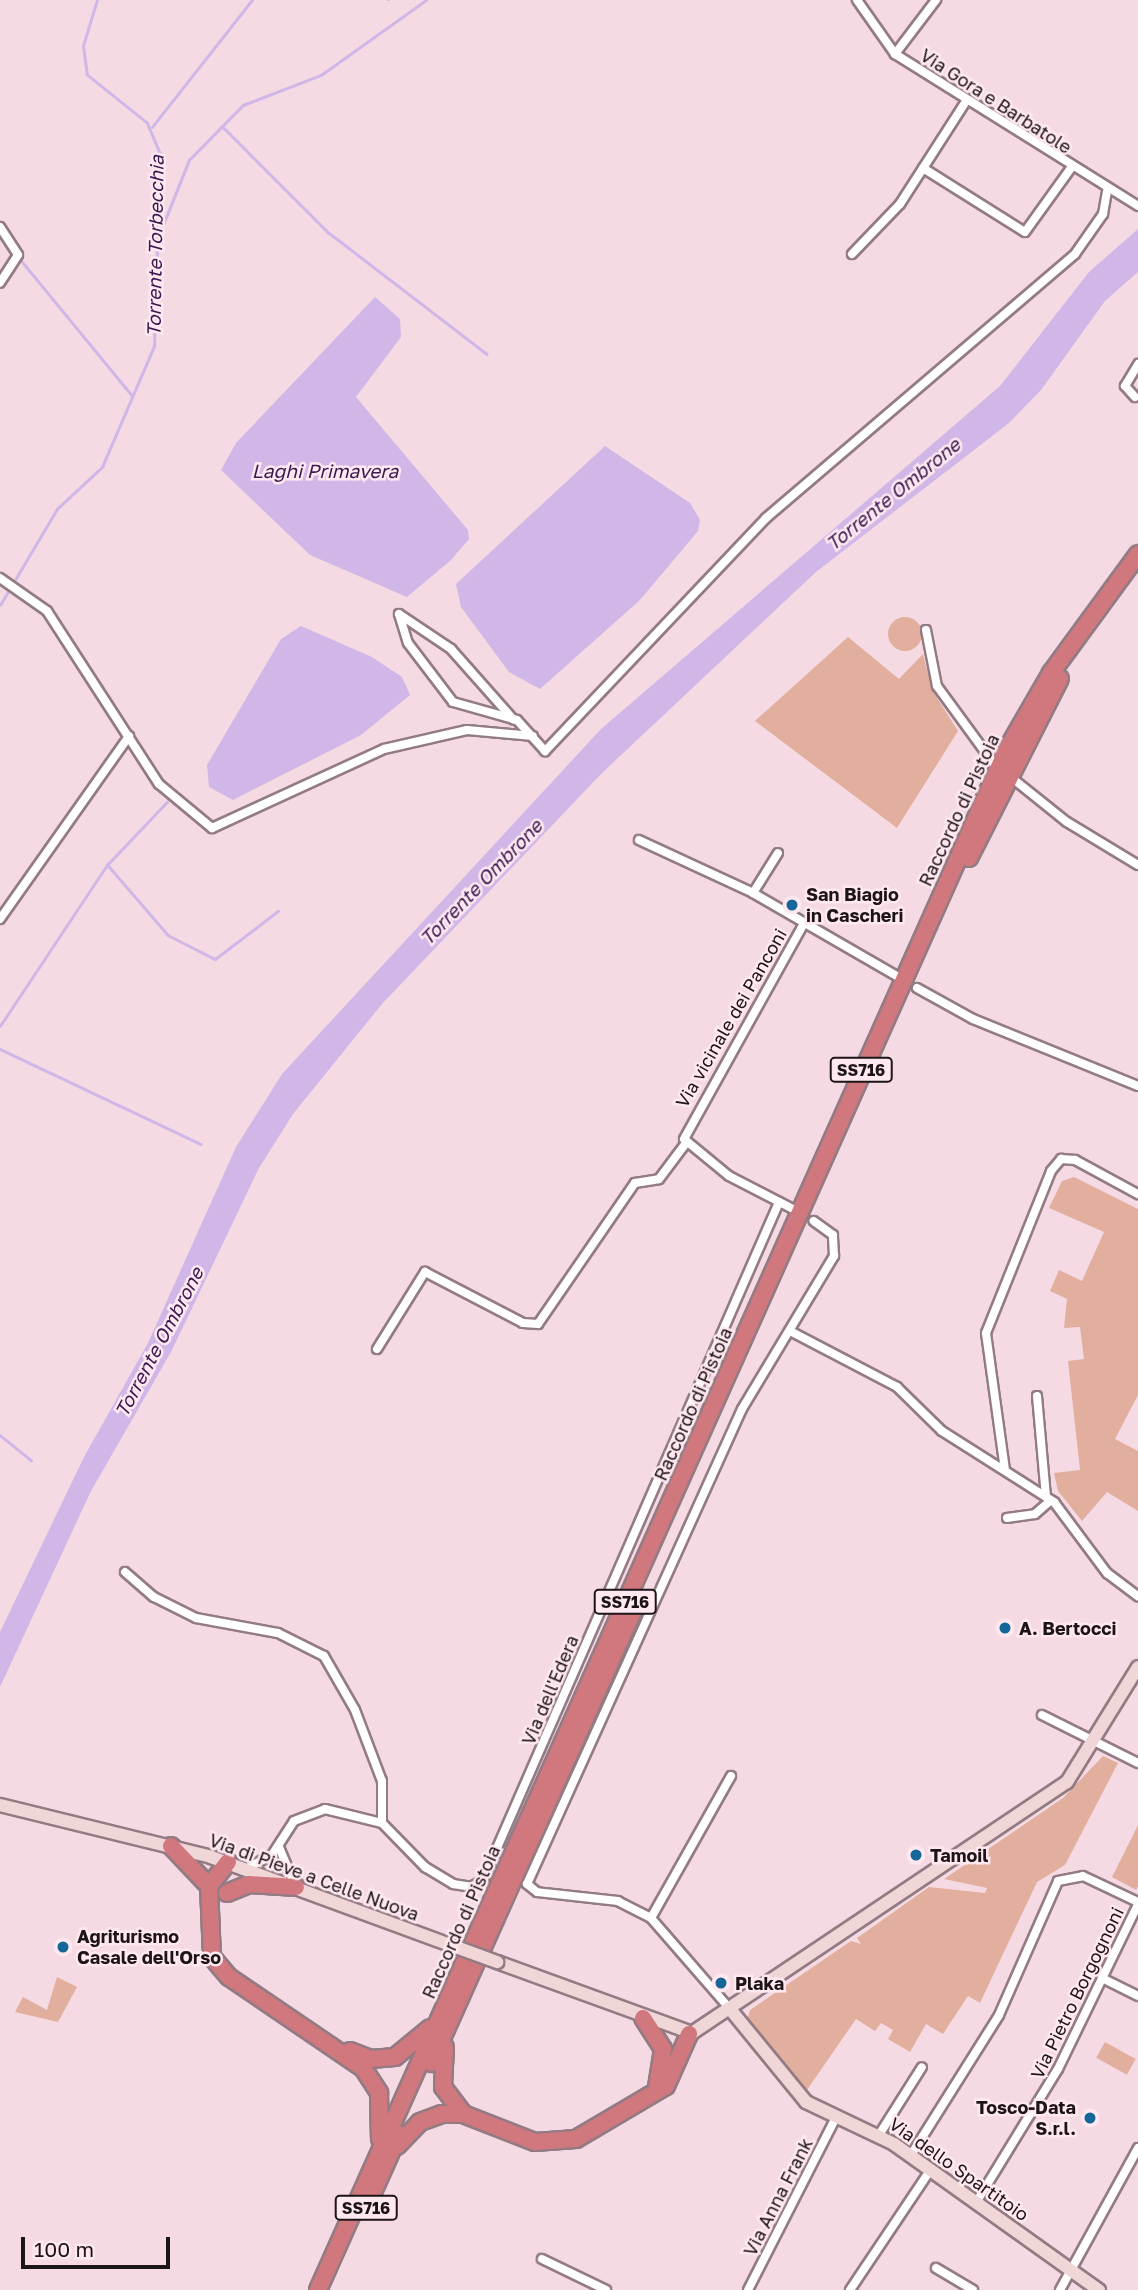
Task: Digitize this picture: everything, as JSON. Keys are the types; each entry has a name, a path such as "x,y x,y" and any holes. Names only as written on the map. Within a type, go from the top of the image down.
{"highway":[{"name":"Raccordo di Pistoia","path":"318,2290 384,2154 1006,751 1051,673 1138,554"},
{"name":"Raccordo di Pistoia","path":"445,2017 1015,757 1059,680 1138,572"},
{"path":"171,1846 209,1886"},
{"path":"228,1863 209,1886 209,1950 222,1971 341,2048 372,2059 395,2057 445,2017"},
{"path":"207,1927 227,1893 228,1863"},
{"path":"227,1893 249,1884 296,1887"},
{"path":"445,2017 441,2080 463,2114"},
{"path":"643,2018 663,2049"},
{"path":"384,2154 424,2120 463,2114 520,2138 565,2142 652,2097 669,2081 684,2033"},
{"path":"652,2097 663,2049 684,2033"},
{"path":"341,2048 379,2093 384,2154"},
{"name":"Raccordo di Pistoia","path":"329,2290 384,2154"}],"main road":[{"path":"684,2033 730,2009 1060,1787 1097,1742 1138,1667"},
{"name":"Via di Pieve a Celle Nuova","path":"0,1804 171,1846 246,1869 684,2033"},
{"name":"Via dello Spartitoio","path":"730,2009 797,2093 836,2117 879,2135 911,2155 1100,2290"}],"street":[{"name":"Via Gora e Barbatole","path":"858,0 895,54 1110,193 1138,206"},
{"path":"895,54 936,0"},
{"path":"852,254 894,212 966,101"},
{"path":"923,168 1025,232 1071,167"},
{"path":"513,719 453,702 408,643 399,614 447,645 545,751 766,518 1075,254 1103,215 1110,193"},
{"path":"0,228 18,255 0,283"},
{"path":"1135,397 1125,386 1138,364"},
{"path":"3,580 19,589 52,617 172,800 217,828 297,785 396,745 467,730 533,736"},
{"path":"926,630 937,686 993,764"},
{"path":"0,919 129,736"},
{"path":"1012,778 1067,822 1138,865"},
{"path":"639,840 753,892 897,976"},
{"path":"753,892 778,853"},
{"name":"Via vicinale dei Panconi","path":"377,1349 425,1272 523,1323 538,1324 635,1183 659,1179 686,1143 710,1083 804,923"},
{"path":"917,988 973,1019 1138,1086"},
{"path":"686,1143 793,1209"},
{"path":"1005,1470 986,1333 1051,1171 1070,1159 1138,1194"},
{"name":"Via dell'Edera","path":"382,1823 447,1882 471,1887 485,1877 779,1202"},
{"path":"814,1221 833,1235 835,1251 790,1331 902,1391 942,1431 1049,1498 1107,1573 1138,1596"},
{"name":"Via dello Spartitoio","path":"730,2009 651,1918 618,1901 542,1893 529,1888 528,1879 742,1409 790,1331"},
{"path":"1007,1518 1035,1514 1049,1498 1037,1396"},
{"path":"125,1572 154,1597 196,1618 278,1633 324,1656 355,1710 382,1781 382,1823 318,1810 294,1821 279,1847 246,1869"},
{"path":"1042,1715 1138,1763"},
{"path":"651,1918 731,1776"},
{"path":"279,1847 296,1887"},
{"path":"911,2155 999,2015 1058,1881 1083,1876 1138,1903"},
{"name":"Via Pietro Borgognoni","path":"976,2201 1052,2081 1138,1903"},
{"path":"1102,1978 1138,1996"},
{"path":"879,2135 922,2067"},
{"name":"Via Anna Frank","path":"748,2290 836,2117"},
{"path":"1060,2290 1138,2148"},
{"path":"850,2290 931,2169"},
{"path":"542,2259 606,2290"},
{"path":"936,2268 973,2290"}],"shaded area":[{"path":"905,617 917,622 922,634 917,646 905,651 893,646 888,634 893,622"},
{"path":"848,637 899,679 923,654 932,690 958,731 897,828 755,721"},
{"path":"1074,1177 1138,1209 1138,1395 1115,1439 1138,1451 1138,1511 1107,1492 1082,1521 1058,1491 1054,1473 1080,1470 1068,1361 1084,1359 1080,1327 1064,1328 1067,1299 1050,1291 1059,1270 1082,1281 1104,1232 1049,1208 1062,1181"},
{"path":"1103,1756 1118,1763 1065,1865 1037,1882 980,2003 968,1996 943,2034 926,2024 910,2052 888,2039 893,2030 881,2023 875,2031 856,2019 807,2090 747,2020 750,2010 851,1941 861,1944 857,1938 929,1887 985,1893 987,1888 944,1879 1063,1798"},
{"path":"1138,1825 1138,1886 1136,1890 1112,1877"},
{"path":"57,1977 77,1987 58,2022 15,2012 23,1997 47,2010"},
{"path":"1105,2042 1136,2059 1127,2075 1096,2058"}],"water":[{"name":"Torrente Ombrone","path":"1138,229 1138,272 1105,301 1041,390 1009,423 816,572 602,773 382,1004 293,1114 259,1168 171,1352 91,1491 0,1687 0,1632 84,1457 148,1343 236,1147 282,1074 601,729 1000,386 1089,272"},
{"name":"Laghi Primavera","path":"375,297 400,319 401,337 356,397 468,530 469,539 451,560 407,597 310,555 221,470 236,443"},
{"path":"605,446 690,503 700,520 698,531 640,600 540,689 509,672 461,607 456,584"},
{"path":"301,626 372,657 402,677 410,695 361,735 233,800 209,787 207,765 281,639"}],"waterway":[{"name":"Torrente Torbecchia","path":"0,605 57,509 102,467 154,346 160,154 147,123 87,75 83,46 97,0"},
{"path":"152,127 252,0"},
{"path":"159,235 189,160 243,105 321,75 426,0"},
{"path":"222,126 328,232 487,354"},
{"path":"20,259 131,394"},
{"path":"0,1026 107,865 167,802"},
{"path":"107,864 168,935 215,959 278,911"},
{"path":"0,1049 201,1144"},
{"path":"0,1435 31,1460"}],"place":[{"name":"San Biagio in Cascheri","path":"792,905"},
{"name":"A. Bertocci","path":"1005,1628"},
{"name":"Tamoil","path":"916,1855"},
{"name":"Agriturismo Casale dell'Orso","path":"63,1947"},
{"name":"Plaka","path":"721,1983"},
{"name":"Tosco-Data S.r.l.","path":"1090,2118"}]}
